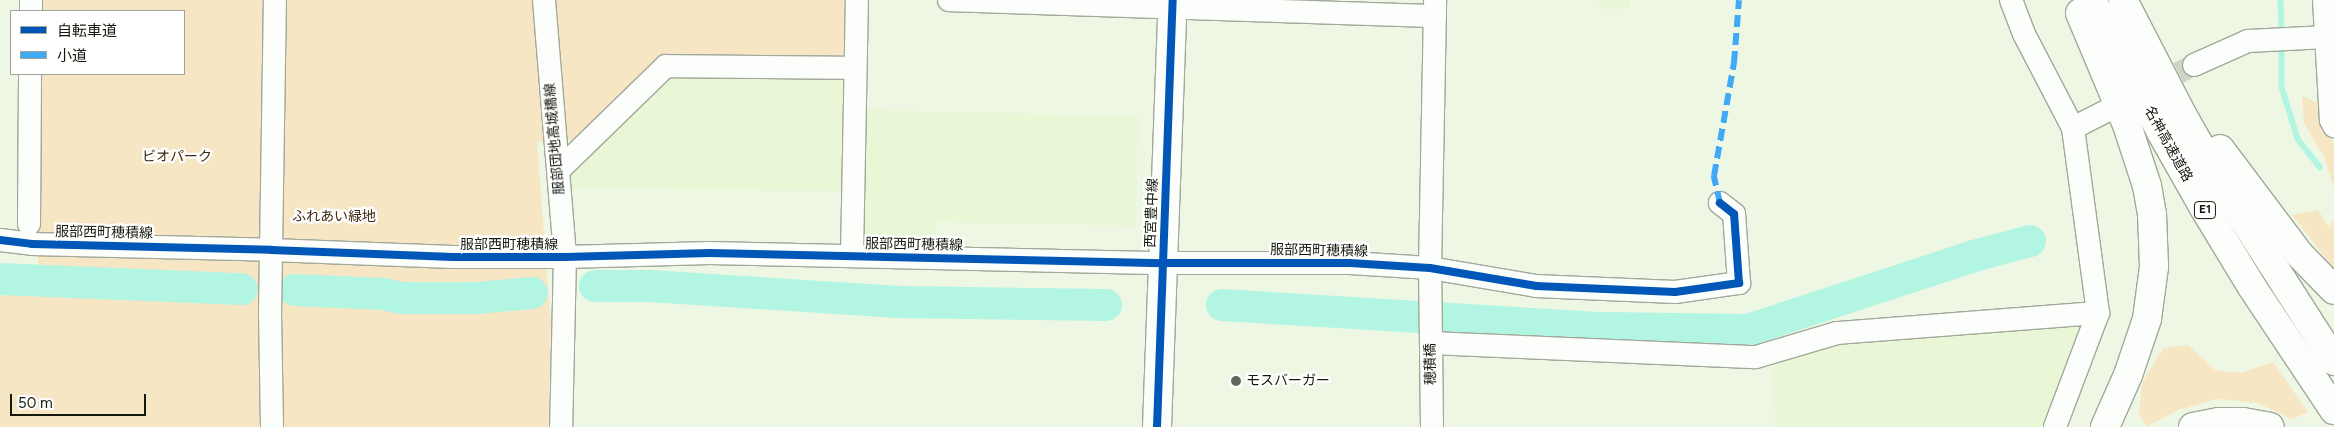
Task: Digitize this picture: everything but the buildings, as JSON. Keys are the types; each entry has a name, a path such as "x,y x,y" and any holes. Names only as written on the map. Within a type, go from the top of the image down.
{"main road":[{"path":"2074,0 2127,126 2147,186 2152,214 2154,267 2147,319 2128,375 2105,427"},
{"name":"名神高速道路","path":"2092,0 2156,124 2204,208 2252,287 2334,410"},
{"name":"名神高速道路","path":"2123,0 2184,118 2228,195 2334,361"},
{"path":"2135,0 2159,46 2224,155 2298,254 2334,290"},
{"name":"西宮豊中線","path":"1157,427 1173,4"},
{"path":"2193,427 2219,422 2243,422 2270,427"}],"street":[{"path":"272,427 270,274 275,0"},
{"name":"服部団地高城橋線","path":"544,0 553,133 559,170 565,267 561,427"},
{"path":"852,256 857,0"},
{"path":"949,0 1435,8"},
{"path":"2011,0 2024,34 2073,128 2098,313 2054,427"},
{"path":"2327,3 2326,37 2331,120 2334,126"},
{"name":"穂積橋","path":"1432,427 1430,268 1435,8"},
{"path":"2194,65 2248,41 2326,37"},
{"path":"559,170 666,66 855,68"},
{"path":"29,224 30,75"},
{"path":"2073,128 2106,110"},
{"name":"服部西町穂積線","path":"0,240 32,244 271,250 453,258 565,267 710,253 1163,264 1350,263 1430,268 1536,286 1675,292 1738,283 1734,214 1720,202"},
{"path":"1431,338 1756,357 1837,332 2098,313"}],"shaded area":[{"path":"1599,0 1630,0 1630,9 1599,9"},
{"path":"672,73 847,79 845,191 567,189 567,178"},
{"path":"867,110 1138,116 1136,226 935,222 934,249 871,248 864,237"},
{"path":"2074,317 2080,326 2041,427 1775,427 1773,358 1835,342"}],"green space":[{"name":"ふれあい緑地","path":"37,0 848,0 846,50 835,60 663,57 579,139 537,142 551,326 548,427 0,427 0,288 38,289 37,75 185,75 185,10 37,10"},
{"path":"2302,96 2320,104 2325,128 2334,143 2334,189 2325,159 2304,123"},
{"path":"2318,210 2329,227 2334,220 2334,269 2292,215"},
{"path":"2188,345 2215,370 2241,373 2273,362 2308,412 2293,419 2257,403 2218,399 2178,410 2147,426 2139,415 2142,383 2163,348"}],"waterway":[{"path":"2281,0 2282,35"},
{"path":"2282,45 2282,87 2298,139 2320,167"},
{"path":"1222,305 1603,328 1748,330 1974,256 2030,241"},
{"path":"0,279 242,289"},
{"path":"595,286 650,286 898,302 1106,305"},
{"path":"295,290 383,294 402,298 477,298 532,293"}],"tunnel":[{"path":"2149,88 2194,65"}],"marked path":[{"path":"1720,203 1714,176 1734,63 1739,0"}],"cycle path":[{"path":"1157,427 1173,0"},
{"path":"0,240 32,244 453,257 565,257 710,253 1163,263 1350,263 1430,268 1536,286 1675,292 1739,283 1734,214 1720,203"}],"place":[{"name":"モスバーガー","path":"1236,381"}],"park label":[{"name":"ビオパーク","path":"177,157"}]}
